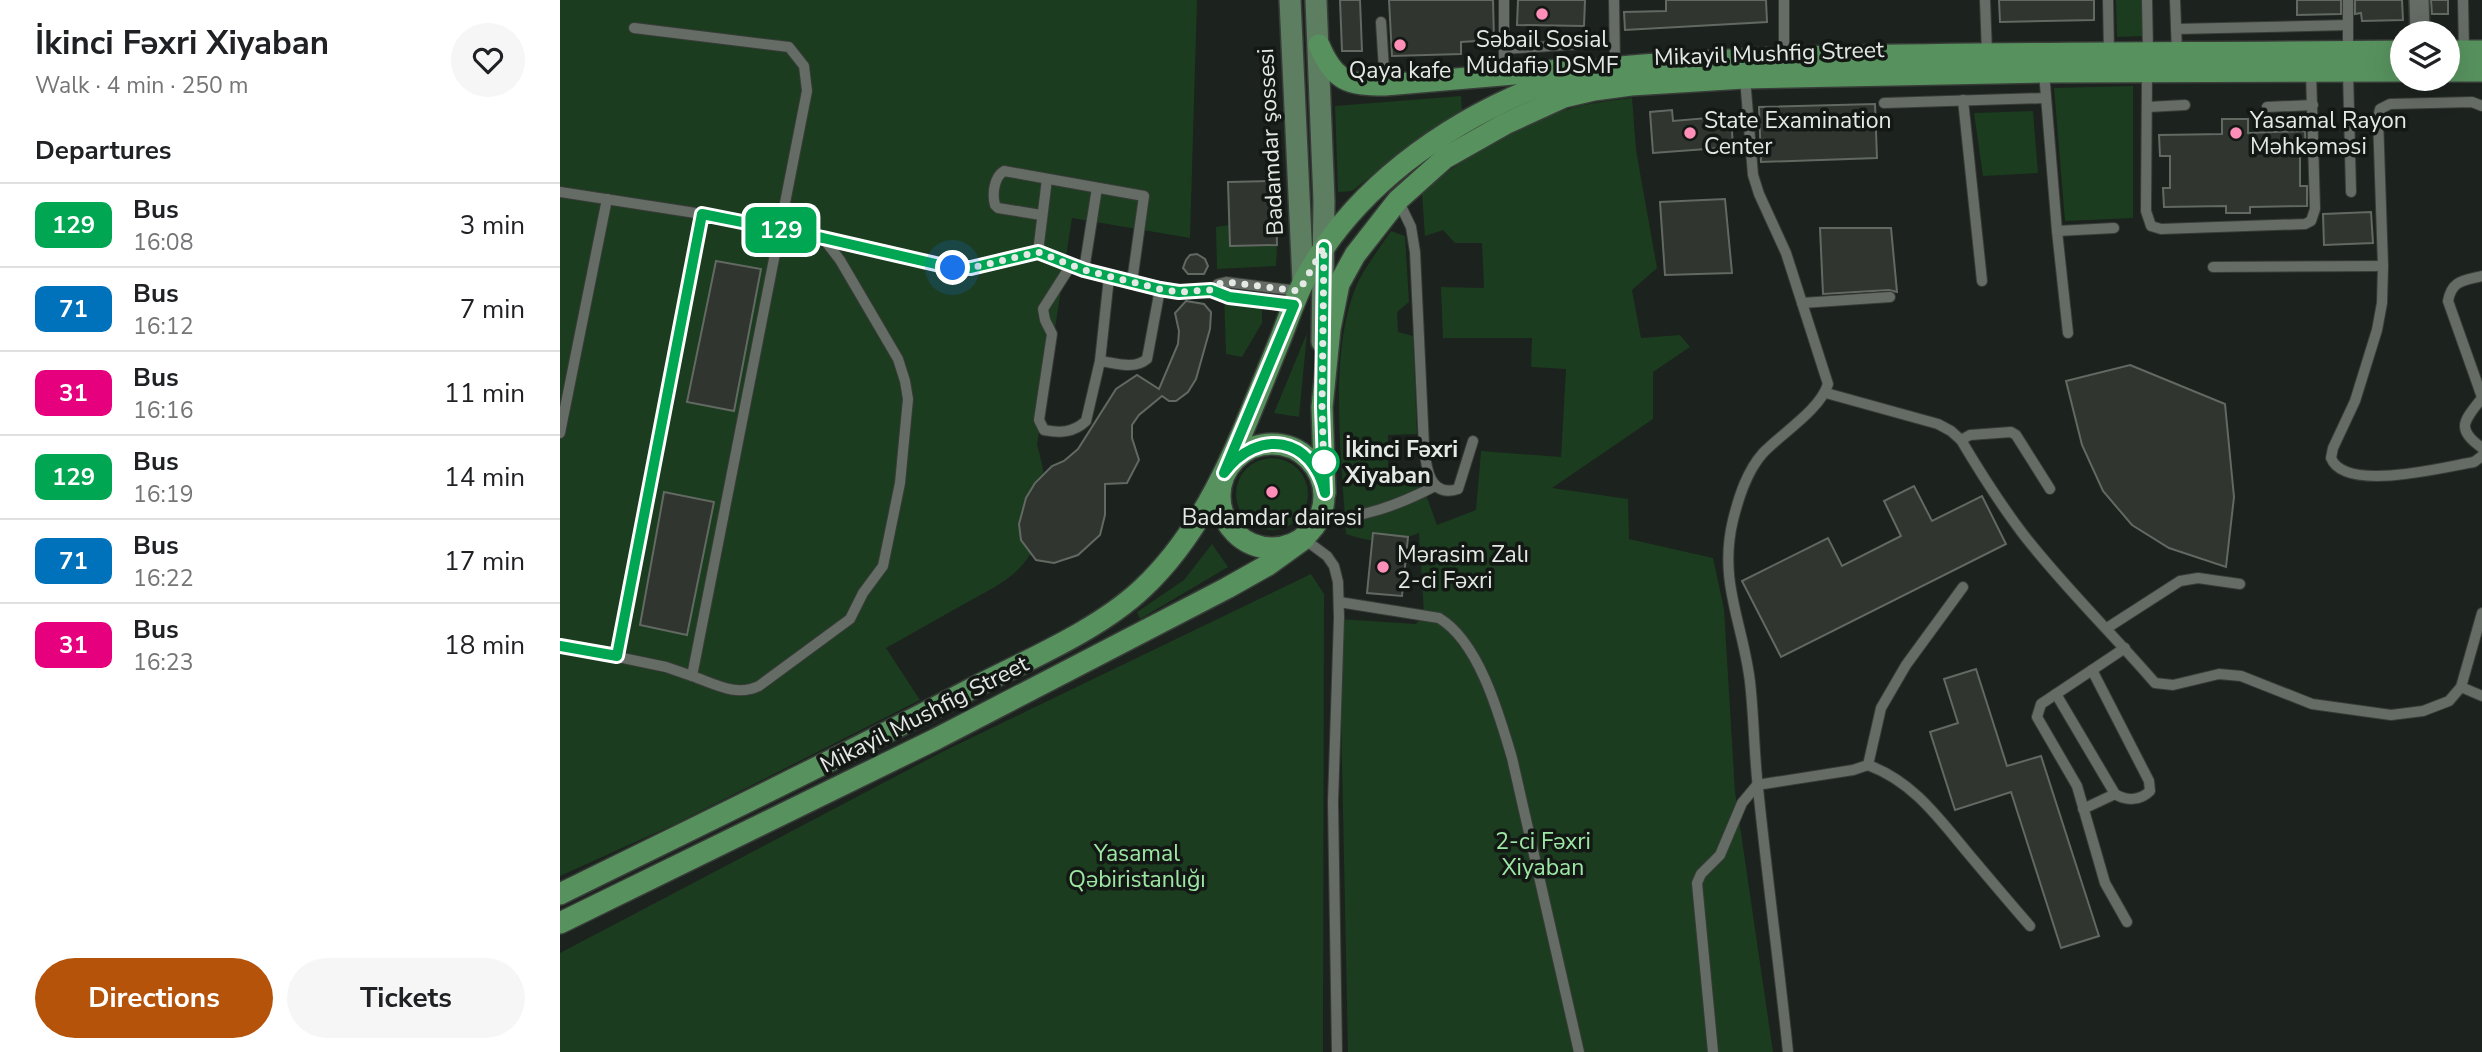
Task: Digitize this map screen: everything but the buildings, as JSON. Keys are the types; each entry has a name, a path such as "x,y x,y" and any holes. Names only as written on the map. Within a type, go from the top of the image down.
{"main road":[{"name":"Badamdar şossesi","path":"1290,0 1299,293"},
{"path":"1316,0 1324,247 1322,407"},
{"path":"1319,45 1328,65 1342,78 1362,85 1615,66"},
{"name":"Mikayil Mushfig Street","path":"560,894 1078,634 1138,593 1155,576 1196,522 1224,473 1299,293 1324,247 1341,224 1385,179 1408,160 1464,122 1541,85 1615,66 1784,57 1987,53 2109,52 2147,62 2177,52 2348,61 2390,69"},
{"name":"Mikayil Mushfig Street","path":"1325,493 1322,407 1330,329 1339,284 1355,255 1398,200 1445,158 1475,139 1564,97 1631,85 1744,78 2044,72 2147,62 2311,72 2348,61 2390,53"},
{"path":"2460,71 2482,71"},
{"path":"1265,444 1283,444 1299,450 1312,462 1322,477 1325,493 1319,520 1304,539 1271,549 1254,545 1239,537 1227,524 1221,508 1220,490 1224,473 1234,459 1249,449 1265,444"},
{"name":"Mikayil Mushfig Street","path":"560,923 936,739 1203,601 1268,565 1304,539"}],"street":[{"path":"2419,0 2420,21"}],"lane":[{"path":"1504,0 1504,74"},
{"path":"1615,0 1615,66"},
{"path":"1784,0 1784,57"},
{"path":"1985,0 1987,53"},
{"path":"2108,0 2109,52"},
{"path":"2147,0 2146,211 2151,226 2161,229 2305,224 2311,221 2315,209 2311,72"},
{"path":"2175,0 2177,52"},
{"path":"2348,0 2351,192"},
{"path":"2463,0 2465,51"},
{"path":"1381,22 1385,85"},
{"path":"2176,29 2348,25"},
{"path":"634,28 789,47 804,66 807,91 692,676"},
{"path":"1504,49 1583,44"},
{"path":"2044,72 2068,333"},
{"path":"1744,78 1753,175 1764,207 1786,253 1827,379 1826,393 1751,468 1741,493 1730,540 1728,577 1750,683 1758,785 1788,1052"},
{"path":"1884,103 2046,98"},
{"path":"1963,100 1982,281"},
{"path":"2482,106 2472,102 2390,104 2380,109 2382,303 2377,330 2355,401 2333,448 2332,458 2340,470 2365,477 2474,462 2482,456"},
{"path":"2267,107 2313,105"},
{"path":"2148,107 2185,106"},
{"path":"1041,215 998,208 995,205 996,178 1004,171 1144,196 1132,282"},
{"path":"1038,252 1047,179"},
{"path":"1084,270 1097,188"},
{"path":"560,192 702,214 953,268 971,268 1038,252 1084,270 1179,292 1211,290 1229,297 1299,293"},
{"path":"560,433 607,199"},
{"path":"1398,200 1411,227 1415,252 1426,466 1429,478 1435,486 1452,491 1458,489 1473,441"},
{"path":"617,656 702,214"},
{"path":"2057,231 2114,228"},
{"path":"560,646 666,667 738,692 748,692 759,687 850,619 863,593 883,566 900,484 908,399 905,381 891,348 840,260 823,238"},
{"path":"1071,265 1043,309 1052,334 1039,420 1044,430 1073,430 1086,421 1100,361 1108,276"},
{"path":"2213,267 2383,266"},
{"path":"2482,276 2455,284 2450,289 2448,301 2482,397 2467,417 2465,425 2468,438 2482,448"},
{"path":"1211,290 1226,282 1299,293"},
{"path":"1100,361 1126,366 1142,363 1147,359 1160,289"},
{"path":"1802,303 1890,298"},
{"path":"1826,393 1951,430 1961,440 2022,533 2155,683 2173,685 2219,674 2241,676 2312,704 2391,715 2423,711 2449,701 2461,687 2482,613"},
{"path":"1961,440 1970,435 2011,432 2016,435 2050,489"},
{"path":"1319,520 1342,519 1380,510 1402,503 1435,486"},
{"path":"1304,539 1317,547 1334,566 1338,582 1333,802 1337,1052"},
{"path":"2107,628 2180,581 2198,578 2240,584"},
{"path":"1868,765 1881,708 1906,665 1963,587"},
{"path":"1339,602 1439,618 1451,625 1482,675 1498,711 1512,758 1579,1052"},
{"path":"2125,648 2041,704 2037,717 2077,786 2105,883 2127,922"},
{"path":"2056,694 2115,794 2127,799 2141,798 2150,791 2150,786 2092,670"},
{"path":"2461,687 2482,696"},
{"path":"1713,1052 1697,883 1720,855 1742,803 1758,785 1853,770 1868,765 1892,776 1924,800 2030,926"},
{"path":"2083,809 2115,794"}],"green space":[{"path":"560,0 1197,0 1190,238 1072,218 1037,445 1044,475 1043,521 1033,550 1024,563 997,586 886,648 920,700 673,825 560,876"},
{"path":"2116,0 2142,0 2143,36 2117,37"},
{"path":"2133,86 2133,218 2065,221 2054,88"},
{"path":"1461,96 1462,111 1408,147 1352,191 1338,192 1335,106"},
{"name":"2-ci Fəxri Xiyaban","path":"1632,98 1636,150 1657,268 1632,290 1641,338 1680,335 1690,347 1653,372 1653,419 1552,488 1628,499 1629,539 1713,558 1724,609 1735,792 1773,1052 1348,1052 1339,619 1416,624 1424,614 1419,533 1383,541 1346,534 1339,404 1343,338 1349,307 1359,280 1391,231 1405,236 1409,302 1397,312 1398,332 1413,336 1417,434 1388,435 1388,472 1418,473 1437,525 1476,510 1481,451 1561,457 1566,369 1531,367 1532,338 1443,338 1441,287 1484,288 1482,243 1455,243 1443,230 1425,236 1422,194 1451,169 1521,128 1575,107"},
{"path":"2033,111 2038,173 1983,176 1974,113"},
{"path":"1229,225 1230,246 1277,245 1276,266 1217,269 1216,227"},
{"path":"1224,295 1262,295 1262,323 1242,357 1226,354"},
{"path":"1307,333 1299,417 1274,413"},
{"name":"Badamdar dairəsi","path":"1272,458 1292,464 1302,474 1308,494 1302,514 1292,524 1272,530 1252,524 1242,514 1236,494 1242,474 1252,464"},
{"path":"1212,544 1228,567 1140,619 1137,612 1184,580"},
{"name":"Yasamal Qəbiristanlığı","path":"1311,574 1324,594 1323,1052 560,1052 560,953 942,752"}],"bus line":[{"name":"129","path":"560,646 617,656 702,214 953,268 971,268 1038,252 1084,270 1160,289 1179,292 1211,290 1222,296 1294,305 1224,473 1234,459 1249,449 1265,444 1283,444 1299,450 1312,462 1322,477 1325,493 1322,407 1324,247"}],"place":[{"name":"Səbail Sosial Müdafiə DSMF","path":"1542,14"},
{"name":"Qaya kafe","path":"1400,45"},
{"name":"State Examination Center","path":"1690,133"},
{"name":"Yasamal Rayon Məhkəməsi","path":"2236,133"},
{"name":"İkinci Fəxri Xiyaban","path":"1324,462"},
{"name":"Badamdar dairəsi","path":"1272,492"},
{"name":"Mərasim Zalı 2-ci Fəxri","path":"1383,567"}],"route":[{"path":"953,268 971,268 1038,252 1084,270 1179,292 1211,290 1226,282 1299,291 1324,247 1322,336 1324,472 1324,462"}]}
